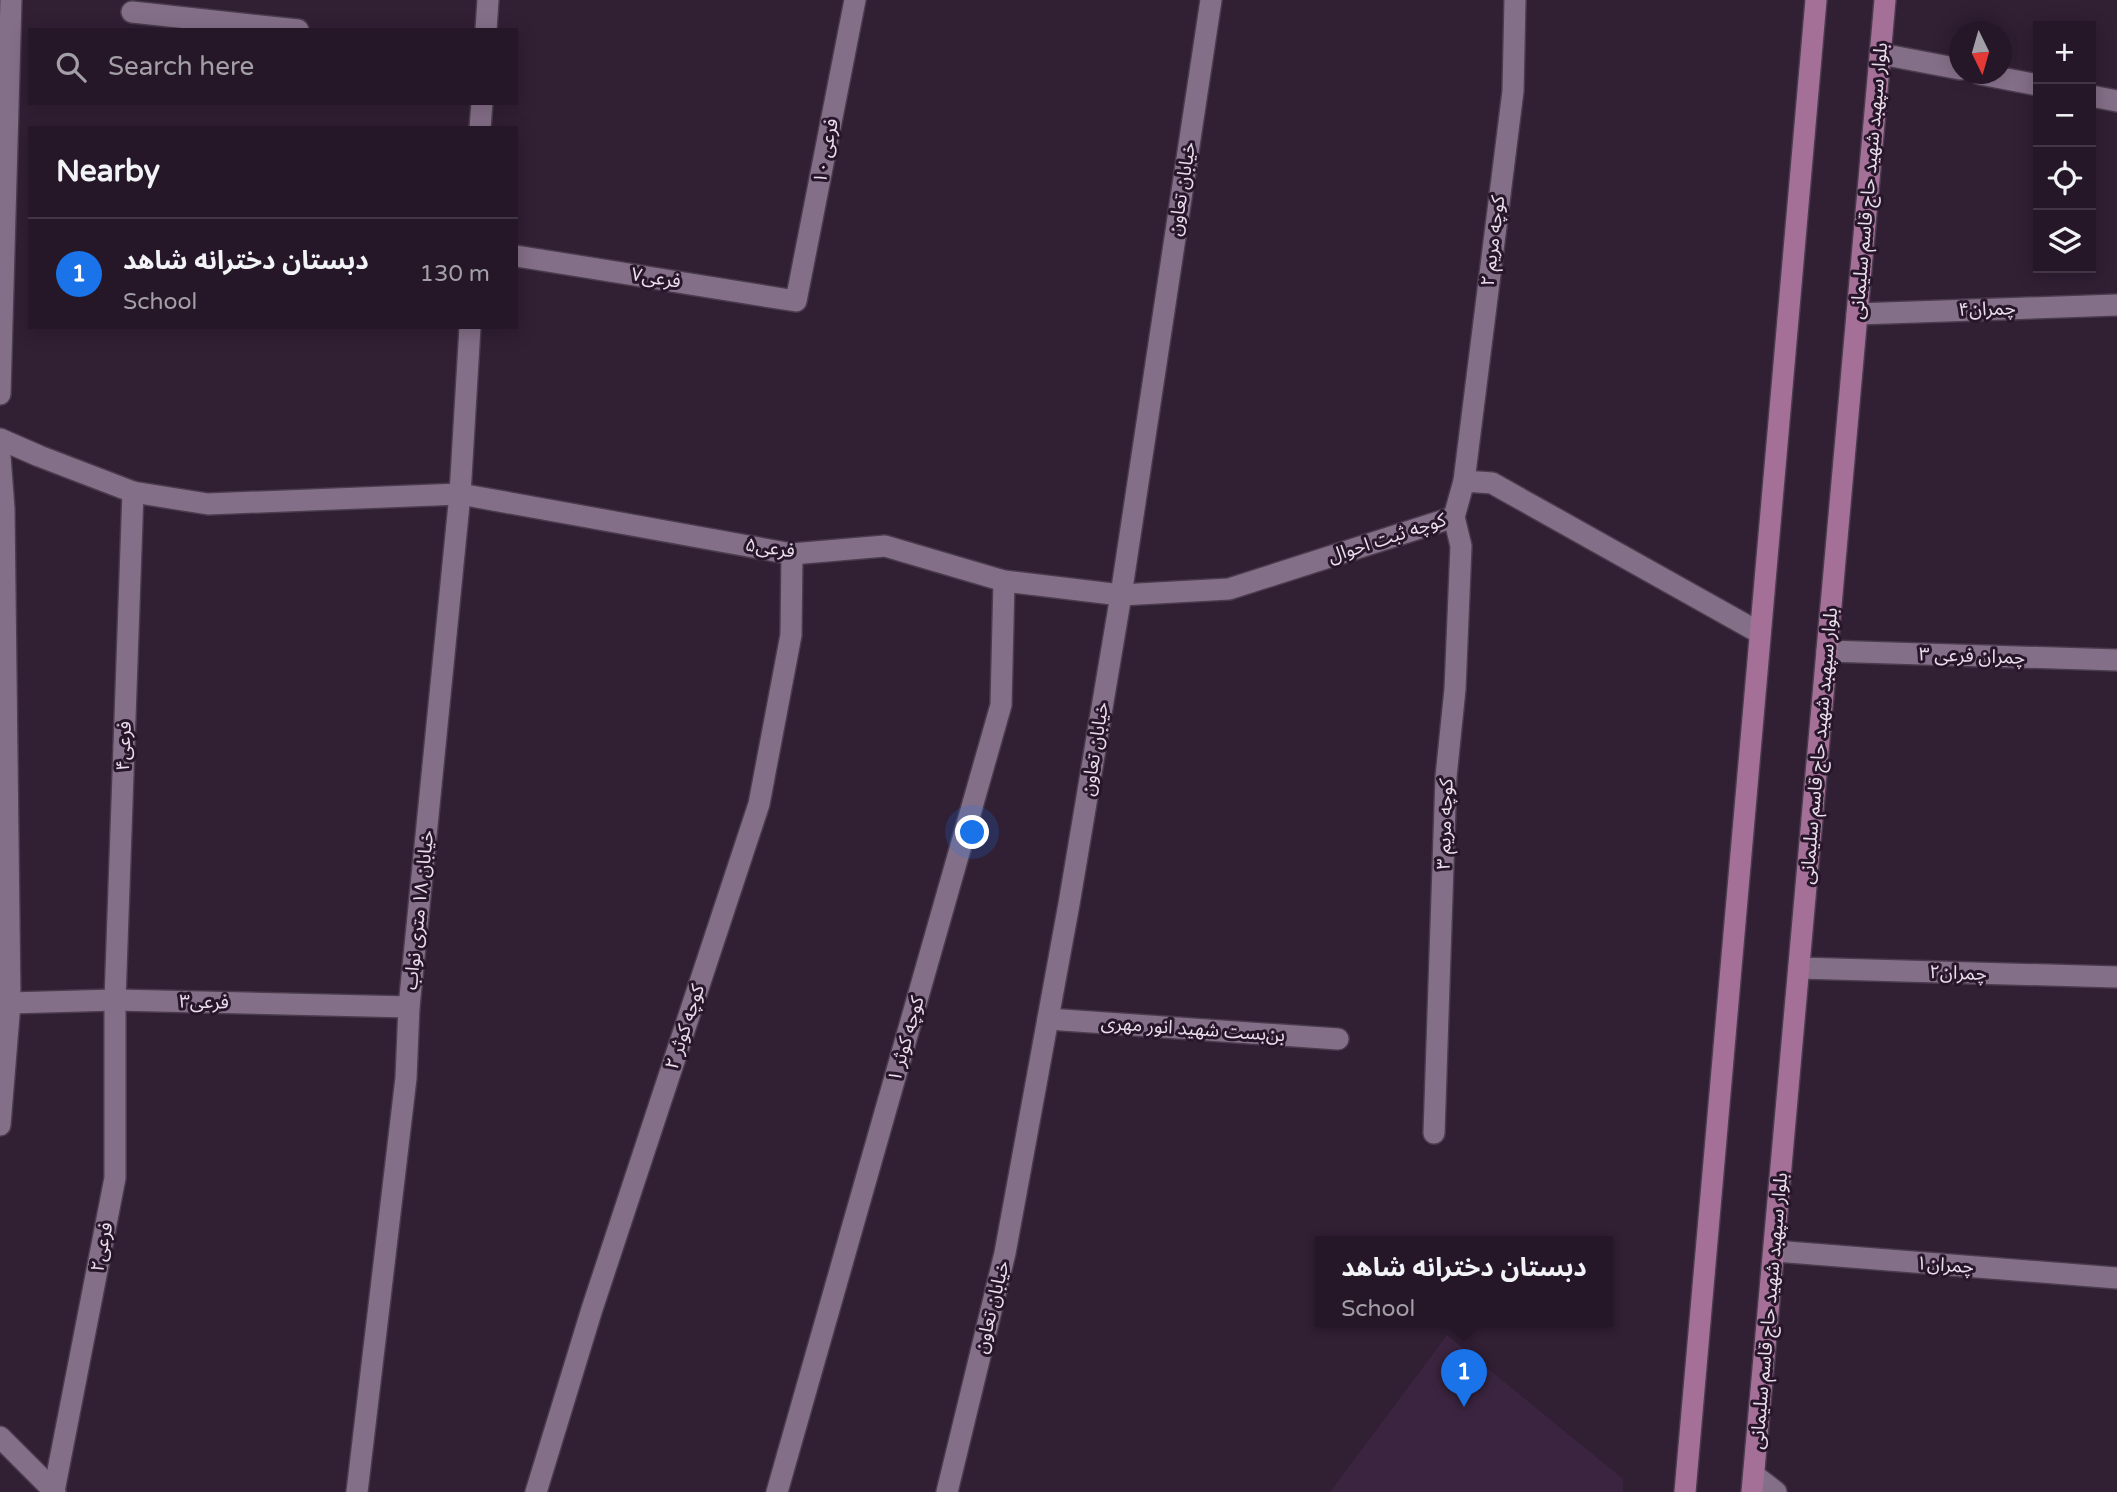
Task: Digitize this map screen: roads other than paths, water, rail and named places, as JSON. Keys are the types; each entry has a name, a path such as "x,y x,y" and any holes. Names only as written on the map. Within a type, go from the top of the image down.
{"main road":[{"path":"1685,1492 1816,0"},
{"name":"بلوار سپهبد شهید حاج قاسم سلیمانی","path":"1753,1483 1885,0"}],"street":[{"path":"0,394 11,0"},
{"path":"486,28 488,0"},
{"name":"فرعی ۱۰","path":"796,301 855,0"},
{"name":"خیابان تعاون","path":"947,1492 1005,1253 1048,1019 1121,595 1211,0"},
{"name":"کوچه مریم ۲","path":"1464,481 1513,91 1515,0"},
{"path":"132,12 280,28"},
{"path":"1881,54 1949,67"},
{"path":"2012,80 2033,84"},
{"path":"2096,97 2117,101"},
{"path":"480,126 482,105"},
{"name":"فرعی۷","path":"518,256 796,301"},
{"name":"چمران۴","path":"1857,314 2117,305"},
{"name":"خیابان ۱۸ متری نواب","path":"357,1492 404,1092 409,1007 460,494 470,329"},
{"path":"0,439 133,492 208,503 460,494"},
{"path":"0,456 4,509 5,1002 0,1125"},
{"path":"1464,481 1492,483 1760,633"},
{"name":"کوچه ثبت احوال","path":"1121,595 1229,589 1454,517 1464,481"},
{"name":"فرعی۴","path":"115,1000 133,492"},
{"name":"فرعی۵","path":"460,494 792,554 885,546 1004,581 1121,595"},
{"name":"کوچه مریم ۳","path":"1434,1133 1446,778 1455,688 1461,546 1454,517"},
{"name":"کوچه کوثر ۲","path":"536,1492 596,1296 759,804 791,635 792,554"},
{"name":"کوچه کوثر ۱","path":"777,1492 1001,705 1004,581"},
{"name":"چمران فرعی ۳","path":"1827,652 2117,660"},
{"name":"چمران۲","path":"1799,968 2117,977"},
{"name":"فرعی۳","path":"5,1002 115,1000 409,1007"},
{"name":"فرعی۲","path":"54,1491 115,1178 115,1000"},
{"name":"بن‌بست شهید انور مهری","path":"1048,1019 1338,1039"},
{"name":"چمران۱","path":"1774,1251 2117,1278"},
{"path":"0,1437 54,1491"},
{"path":"1753,1483 1776,1492"}],"place":[{"name":"دبستان دخترانه شاهد","path":"1464,1407"}]}
